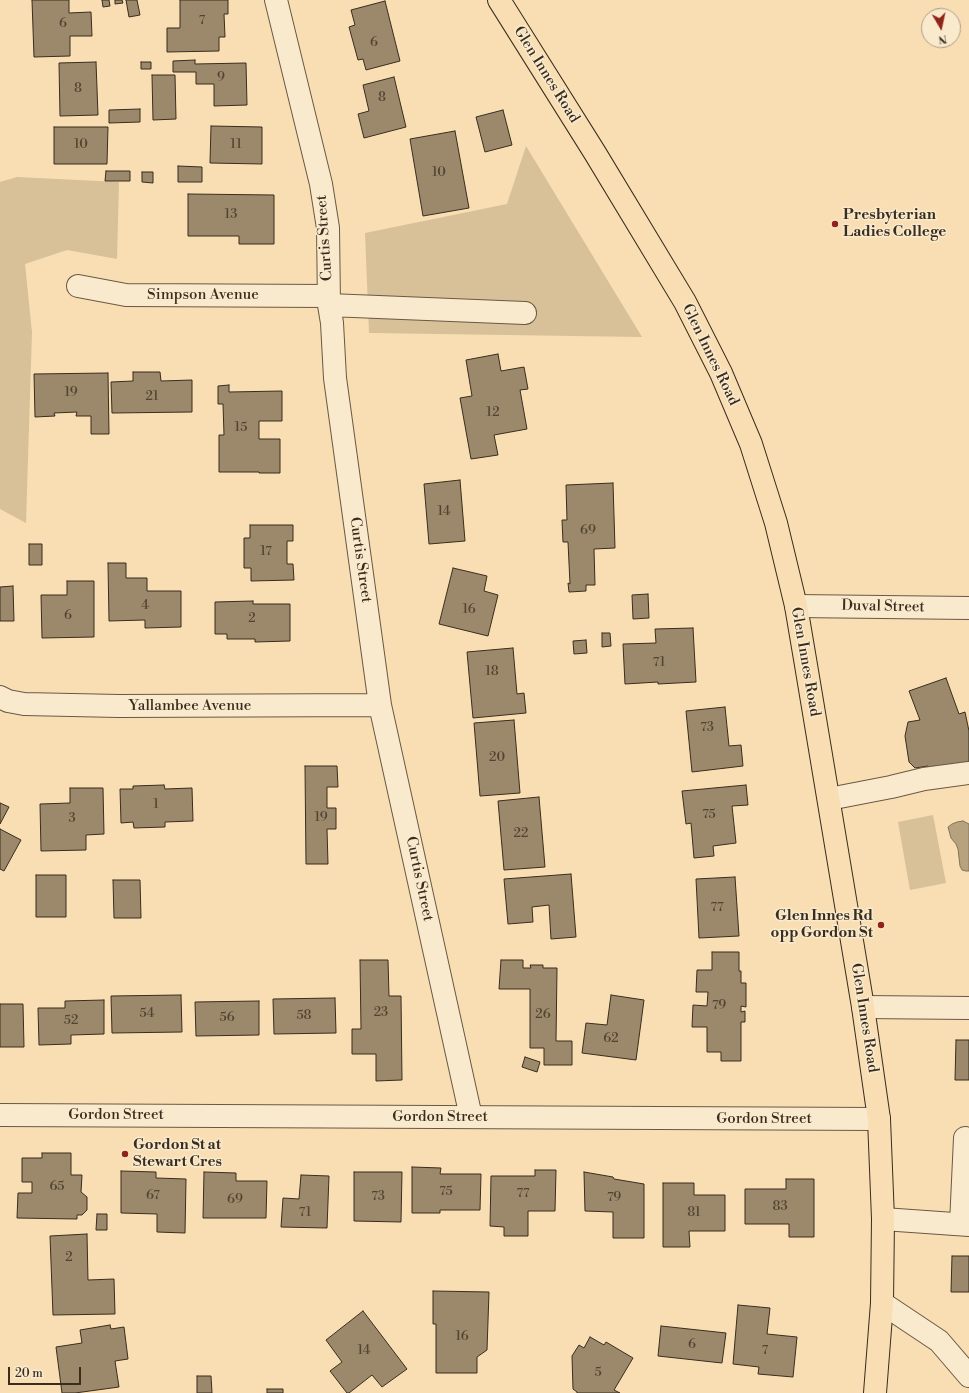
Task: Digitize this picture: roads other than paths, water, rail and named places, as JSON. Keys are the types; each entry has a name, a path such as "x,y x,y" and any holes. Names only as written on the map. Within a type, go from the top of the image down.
{"main road":[{"name":"Glen Innes Road","path":"499,0 595,153 685,302 721,373 752,444 776,523 796,606 863,1007 879,1119 884,1219 882,1303 875,1393"}],"street":[{"name":"Curtis Street","path":"276,0 321,184 328,228 329,301 332,323 335,378 380,705 471,1117"},
{"name":"Simpson Avenue","path":"78,286 126,295 329,301 525,313"},
{"name":"Duval Street","path":"796,606 969,608"},
{"name":"Yallambee Avenue","path":"0,697 8,701 24,704 119,706 380,705"},
{"path":"829,799 924,779 969,773"},
{"path":"863,1007 969,1008"},
{"name":"Gordon Street","path":"0,1115 879,1119"},
{"path":"884,1219 965,1225 965,1138 969,1139"},
{"path":"882,1303 939,1341 969,1376"}],"place":[{"name":"Presbyterian Ladies College","path":"835,224"},
{"name":"Glen Innes Rd opp Gordon St","path":"881,925"},
{"name":"Gordon St at Stewart Cres","path":"125,1154"}]}
